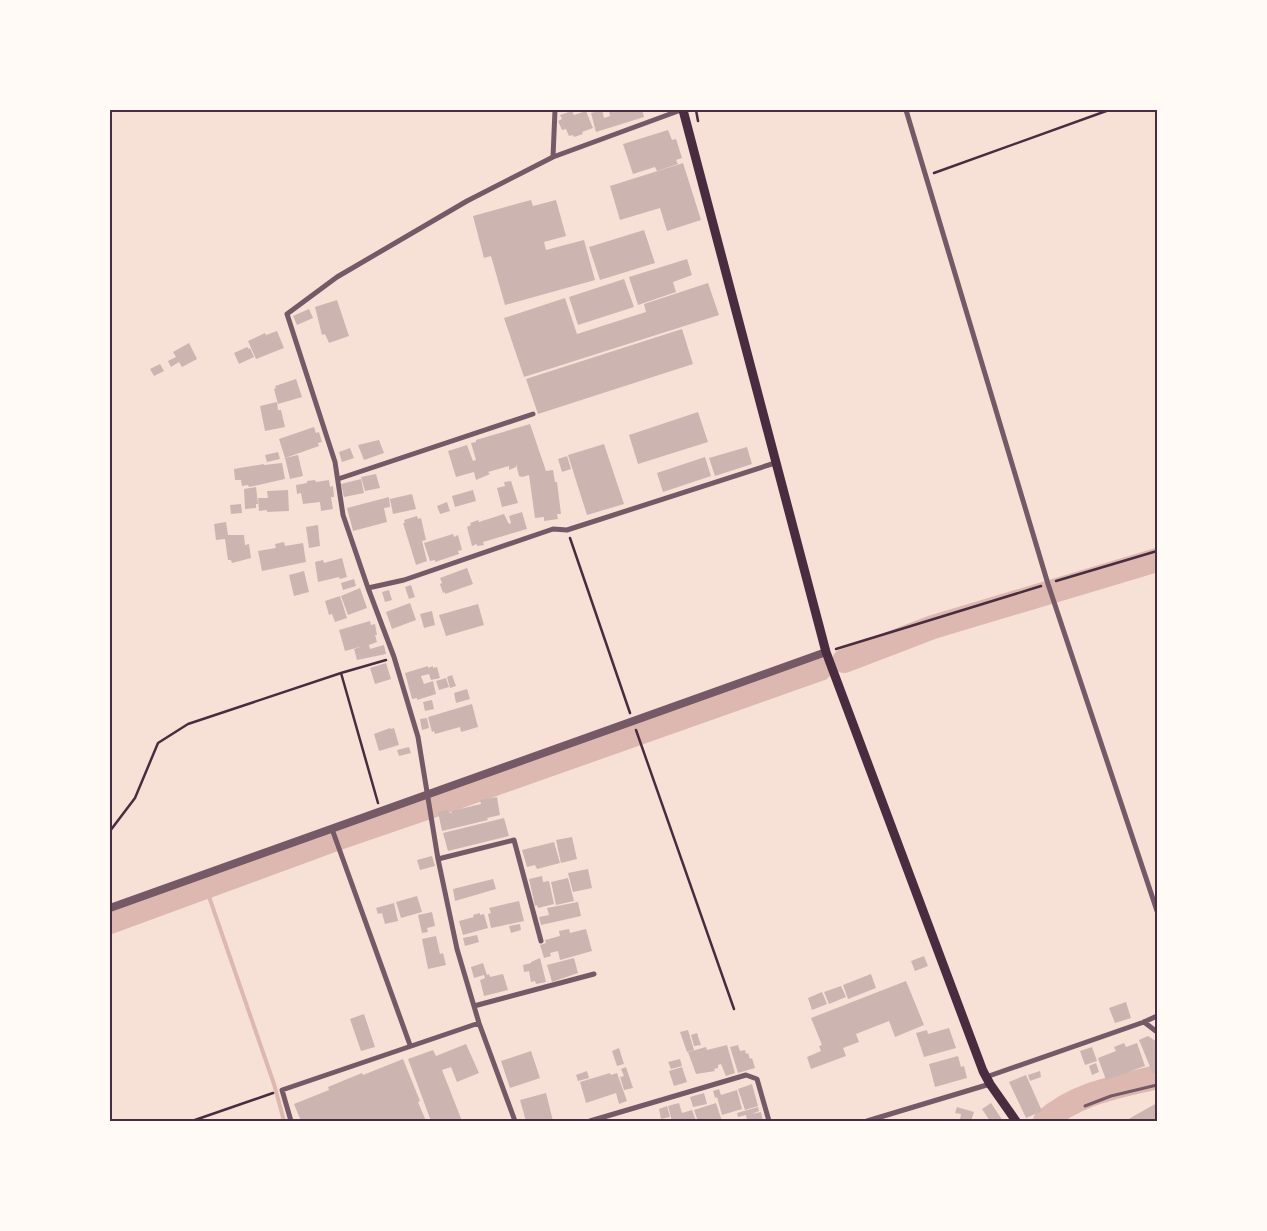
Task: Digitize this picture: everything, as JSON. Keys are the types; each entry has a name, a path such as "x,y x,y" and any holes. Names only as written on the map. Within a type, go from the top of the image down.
{"main road":[{"path":"682,110 826,652 988,1081 1016,1121"}],"street":[{"path":"553,157 555,110"},
{"path":"515,1121 479,1023 456,949 438,858 432,812 418,737 394,657 343,515 335,462 287,314 337,276 467,200 553,157 682,110"},
{"path":"906,110 1052,597 1157,911"},
{"path":"338,478 533,414"},
{"path":"368,588 404,580 553,529 567,530 775,463"},
{"path":"110,908 333,833 380,812 428,798 633,721 826,652"},
{"path":"333,833 410,1045"},
{"path":"438,858 514,840 541,942"},
{"path":"474,1006 594,974"},
{"path":"867,1121 988,1081 1157,1016"},
{"path":"1144,1022 1157,1032"},
{"path":"292,1121 282,1090 479,1023"},
{"path":"590,1121 746,1075 757,1079 769,1121"}],"lane":[{"path":"1086,1106 1111,1096 1157,1085"}],"path":[{"path":"696,110 700,128"},
{"path":"925,177 1109,110"},
{"path":"567,530 633,721"},
{"path":"826,652 1049,586 1157,550"},
{"path":"835,643 838,654"},
{"path":"110,831 135,798 158,743 188,724 394,657"},
{"path":"341,673 380,812"},
{"path":"636,730 734,1008"},
{"path":"192,1121 268,1095"}],"building":[{"path":"602,110 604,118 610,116 610,110 642,110 644,117 596,132 591,113"},
{"path":"572,111 574,115 586,111 593,128 574,137 573,135 569,136 566,129 562,130 558,121 562,119 560,115"},
{"path":"668,130 672,140 676,139 682,158 676,160 678,164 657,171 655,167 633,174 623,144"},
{"path":"683,163 701,220 667,231 660,208 620,220 610,186"},
{"path":"531,200 533,206 556,200 566,236 544,242 546,250 584,240 595,280 505,305 491,256 484,258 473,216"},
{"path":"644,230 655,263 600,280 589,247"},
{"path":"687,259 692,275 673,282 676,292 638,305 629,277"},
{"path":"624,279 634,307 578,325 569,297"},
{"path":"708,283 719,315 524,377 504,318 565,298 577,334 646,312 644,304"},
{"path":"337,300 349,336 329,343 325,334 322,335 315,307"},
{"path":"309,309 313,318 297,325 293,316"},
{"path":"682,329 693,364 538,414 526,379"},
{"path":"277,331 284,348 256,359 248,341 265,333 266,335"},
{"path":"189,343 197,359 182,367 179,362 171,367 168,361 176,357 173,352"},
{"path":"247,347 250,348 254,357 239,364 234,353"},
{"path":"160,364 164,371 154,376 150,369"},
{"path":"296,379 302,397 278,404 275,386"},
{"path":"277,402 285,427 265,431 260,406"},
{"path":"698,412 708,442 638,464 629,435"},
{"path":"530,424 546,471 553,470 555,482 557,482 561,514 557,514 558,519 544,521 544,517 535,518 529,475 519,476 516,464 516,467 509,470 509,466 488,472 490,474 476,480 474,472 456,477 448,451 467,445 473,461 476,460 471,443"},
{"path":"314,427 316,433 319,432 322,442 318,443 319,446 285,458 279,439"},
{"path":"379,440 384,453 364,460 358,445"},
{"path":"604,444 624,504 587,515 568,455"},
{"path":"747,447 752,464 715,476 709,458"},
{"path":"350,448 354,458 342,462 339,452"},
{"path":"278,452 280,459 267,462 265,455"},
{"path":"298,455 303,476 290,479 285,458"},
{"path":"567,456 571,469 562,472 558,459"},
{"path":"705,457 711,476 663,492 657,473"},
{"path":"282,463 285,479 249,487 248,485 242,486 241,480 235,480 234,469"},
{"path":"376,474 380,488 365,491 361,477"},
{"path":"361,479 364,493 344,497 341,484"},
{"path":"315,480 316,482 329,480 330,487 333,486 334,497 331,497 333,509 321,511 320,502 303,504 301,493 297,494 296,485"},
{"path":"511,481 518,503 502,507 497,488 505,486 504,482"},
{"path":"256,487 258,504 256,504 256,508 245,509 244,489"},
{"path":"288,490 289,511 259,511 258,498 268,498 267,491"},
{"path":"473,490 476,501 455,507 452,496"},
{"path":"412,494 416,509 393,514 390,499"},
{"path":"389,497 390,507 384,508 387,522 353,531 347,508"},
{"path":"447,502 450,511 440,514 437,506"},
{"path":"241,504 242,513 231,514 230,505"},
{"path":"522,512 527,529 483,542 484,545 477,546 477,544 472,546 467,527 471,525 470,523 504,514 509,524 511,523 509,516"},
{"path":"417,516 418,519 421,518 426,540 422,541 427,561 416,565 403,523 405,523 404,520"},
{"path":"226,522 228,535 244,535 245,545 249,544 251,558 232,563 231,560 228,560 225,539 216,540 214,524"},
{"path":"318,525 320,546 309,548 306,527"},
{"path":"453,534 454,537 458,535 462,550 458,551 459,554 435,562 435,560 430,561 424,543"},
{"path":"284,542 285,546 303,543 306,562 262,571 258,551 276,548 275,544"},
{"path":"342,558 347,577 318,582 315,562 323,560 324,563"},
{"path":"467,568 473,584 445,594 445,592 443,593 440,578"},
{"path":"304,571 309,592 294,596 289,575"},
{"path":"354,579 356,586 343,590 341,583"},
{"path":"411,585 415,597 409,599 405,587"},
{"path":"360,588 367,608 348,615 341,596"},
{"path":"389,590 392,600 385,602 382,592"},
{"path":"340,596 347,618 335,622 332,614 329,615 325,601"},
{"path":"410,603 416,620 392,629 386,612"},
{"path":"478,604 484,625 446,636 439,615"},
{"path":"432,611 435,625 424,628 420,614"},
{"path":"370,621 371,625 375,624 377,642 369,645 370,649 384,645 386,654 357,660 354,649 363,646 345,651 339,630"},
{"path":"386,663 391,679 375,684 370,668"},
{"path":"428,666 428,668 437,667 440,678 431,680 429,674 421,676 424,684 433,681 436,694 417,700 417,698 412,699 405,673"},
{"path":"452,675 456,686 450,688 447,677"},
{"path":"446,678 449,687 439,690 436,681"},
{"path":"467,689 470,699 456,703 454,693"},
{"path":"432,700 434,709 425,711 423,702"},
{"path":"472,704 478,727 461,732 460,727 435,734 434,731 432,732 428,717"},
{"path":"427,718 429,728 422,730 420,719"},
{"path":"394,728 399,745 379,751 374,734"},
{"path":"409,747 411,753 399,756 397,750"},
{"path":"497,797 500,815 487,818 488,820 442,831 438,812 448,810 449,813 452,813 451,811 481,804 480,800"},
{"path":"504,818 509,836 448,851 443,833"},
{"path":"572,837 577,859 561,863 556,840"},
{"path":"554,842 560,863 537,869 535,865 527,867 522,850"},
{"path":"432,856 435,866 420,870 417,860"},
{"path":"588,869 592,888 573,892 568,873"},
{"path":"542,876 543,882 549,881 554,904 538,908 537,905 535,906 529,879"},
{"path":"568,878 574,901 556,905 551,882"},
{"path":"493,879 496,889 455,901 453,889"},
{"path":"417,896 422,912 401,918 396,902"},
{"path":"519,901 524,921 491,928 488,914 491,913 489,908"},
{"path":"578,902 581,916 541,925 539,917 549,915 547,908"},
{"path":"394,903 398,921 385,924 382,913 378,914 376,908"},
{"path":"432,912 435,926 427,928 428,932 422,933 418,915"},
{"path":"480,913 480,915 484,914 488,928 463,935 459,921 474,917 473,915"},
{"path":"520,924 521,930 511,933 509,926"},
{"path":"569,929 570,933 586,929 592,951 560,960 558,951 550,953 551,956 544,958 540,945 546,943 545,940 560,936 559,931"},
{"path":"477,935 479,942 465,946 463,938"},
{"path":"436,936 440,954 443,953 446,965 428,969 422,939"},
{"path":"924,956 928,966 915,971 911,961"},
{"path":"540,958 546,982 536,984 535,981 531,982 529,971 524,972 523,965"},
{"path":"574,958 578,973 552,982 547,965"},
{"path":"483,963 487,975 489,974 490,977 503,974 508,990 484,996 480,980 485,978 484,975 474,978 471,967"},
{"path":"871,974 876,988 848,999 843,985"},
{"path":"906,981 924,1025 895,1037 889,1021 856,1034 859,1042 843,1048 846,1056 811,1069 807,1057 821,1051 819,1046 822,1045 811,1018"},
{"path":"841,986 846,997 829,1004 824,992"},
{"path":"822,992 827,1004 812,1010 808,998"},
{"path":"1126,1002 1131,1018 1115,1023 1109,1008"},
{"path":"364,1014 375,1047 361,1051 350,1019"},
{"path":"949,1028 956,1048 924,1057 916,1033 927,1030 928,1034"},
{"path":"688,1030 694,1050 687,1052 680,1032"},
{"path":"697,1033 701,1045 694,1046 691,1035"},
{"path":"1148,1036 1157,1042 1157,1072 1153,1074 1139,1040"},
{"path":"1124,1043 1126,1047 1137,1043 1145,1066 1106,1080 1098,1058 1116,1051 1114,1047"},
{"path":"466,1044 479,1073 457,1082 451,1067 442,1070 462,1121 431,1121 408,1059 433,1050 436,1056"},
{"path":"727,1045 735,1073 726,1076 721,1064 718,1065 718,1068 714,1069 715,1071 696,1074 688,1052 706,1047 707,1050"},
{"path":"738,1045 740,1051 745,1050 750,1059 752,1058 755,1068 738,1073 730,1047"},
{"path":"1092,1047 1097,1061 1085,1065 1080,1051"},
{"path":"619,1048 624,1064 617,1066 612,1051"},
{"path":"531,1051 540,1078 510,1088 501,1061"},
{"path":"958,1056 961,1067 964,1066 967,1078 935,1087 929,1064"},
{"path":"403,1059 426,1121 301,1121 294,1104 329,1090 328,1087"},
{"path":"680,1059 682,1066 671,1069 668,1062"},
{"path":"1096,1063 1099,1072 1092,1075 1089,1066"},
{"path":"626,1067 633,1088 624,1090 620,1077 624,1076 621,1069"},
{"path":"682,1067 687,1082 674,1086 669,1071"},
{"path":"587,1071 589,1078 578,1081 576,1075"},
{"path":"1040,1071 1041,1077 1030,1081 1028,1075"},
{"path":"610,1073 611,1075 617,1073 627,1101 619,1104 616,1093 586,1103 580,1082"},
{"path":"1026,1075 1042,1111 1026,1118 1009,1082"},
{"path":"752,1084 758,1106 745,1110 738,1089"},
{"path":"719,1089 721,1095 737,1090 742,1109 722,1115 717,1097 715,1098 713,1091"},
{"path":"546,1093 553,1121 526,1121 520,1100"},
{"path":"704,1093 707,1104 693,1107 690,1097"},
{"path":"679,1103 682,1113 692,1110 696,1121 672,1121 668,1106"},
{"path":"716,1103 722,1121 698,1121 694,1110"},
{"path":"991,1103 1003,1121 990,1121 982,1109"},
{"path":"1157,1103 1157,1121 1125,1121"},
{"path":"667,1106 670,1117 661,1119 659,1109"},
{"path":"758,1107 759,1111 752,1114 761,1112 763,1121 747,1121 746,1115 738,1117 737,1113"},
{"path":"957,1107 974,1112 971,1121 960,1119 961,1114 955,1113"}],"waterway":[{"path":"844,661 933,627 1157,560"},
{"path":"110,922 336,839 820,669"},
{"path":"206,888 274,1084 284,1121"},
{"path":"1045,1121 1057,1111 1084,1097 1157,1077"}]}
